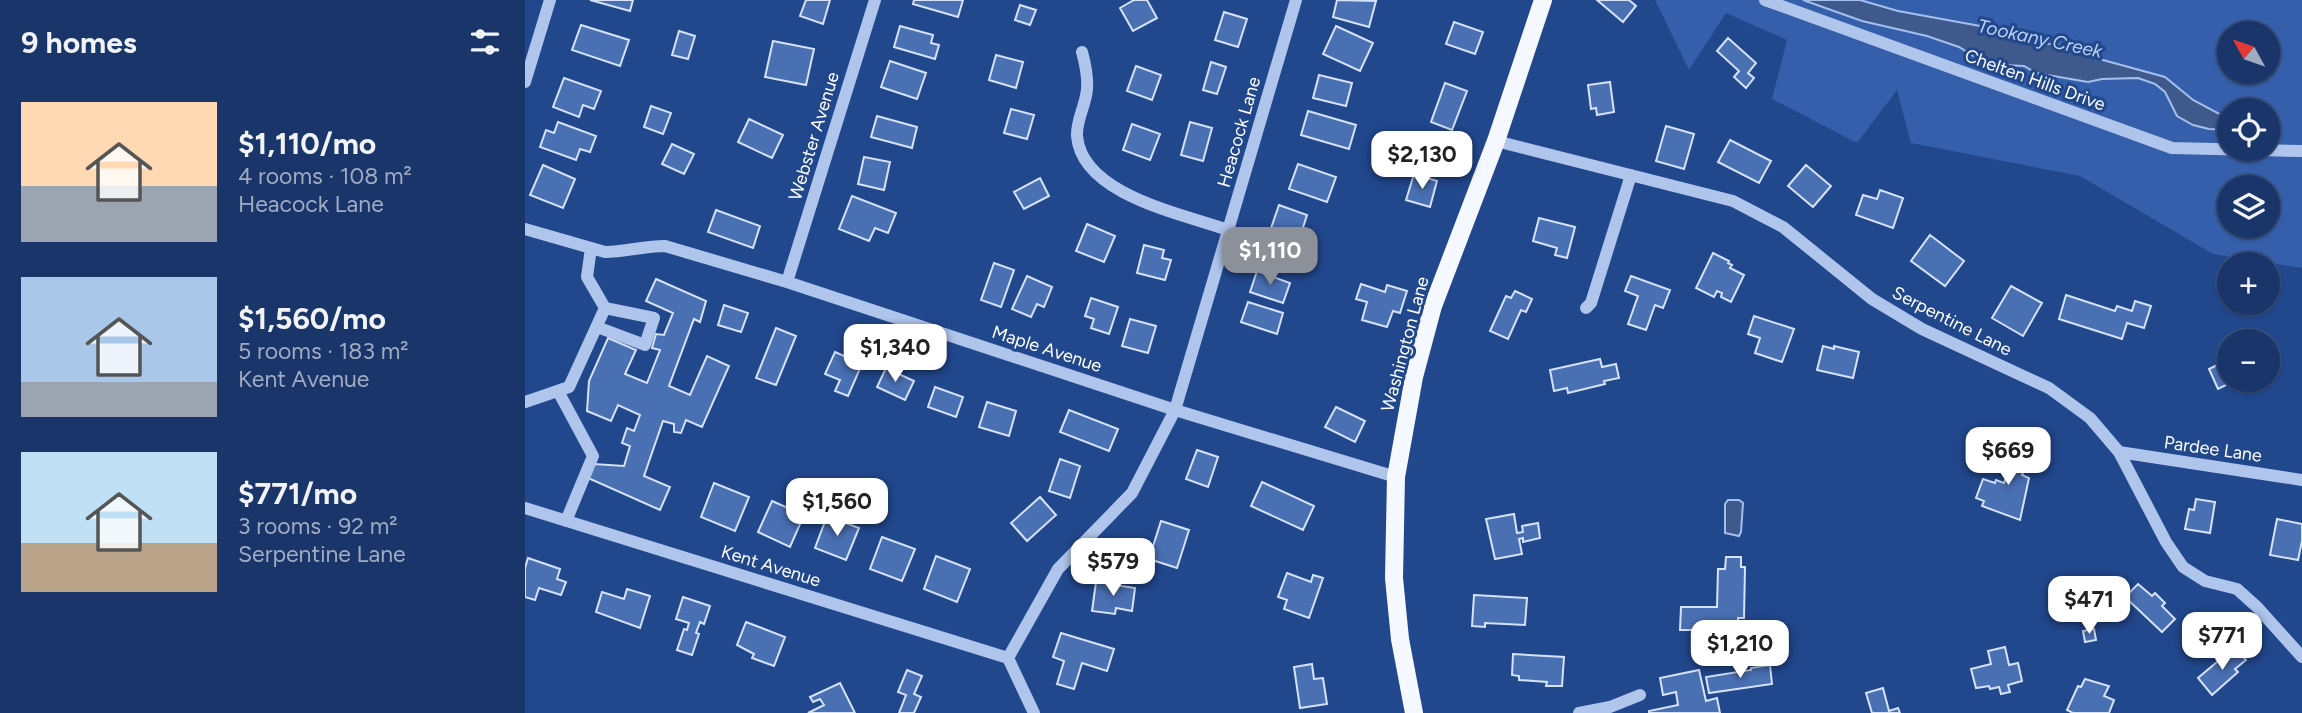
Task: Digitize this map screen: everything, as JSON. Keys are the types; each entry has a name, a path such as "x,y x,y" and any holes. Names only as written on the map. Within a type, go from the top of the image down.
{"main road":[{"name":"Washington Lane","path":"1414,713 1400,639 1394,578 1396,477 1414,377 1433,306 1496,141 1543,0"}],"street":[{"path":"525,82 550,0"},
{"name":"Webster Avenue","path":"787,282 875,0"},
{"name":"Heacock Lane","path":"1008,658 1058,569 1132,493 1175,410 1296,0"},
{"name":"Chelten Hills Drive","path":"1765,0 2172,148 2302,151"},
{"path":"1082,52 1087,89 1077,135 1080,149 1095,173 1132,198 1229,230"},
{"name":"Serpentine Lane","path":"1496,141 1733,201 1783,227 1872,299 1922,329 2049,388 2090,418 2119,452 2166,542 2183,567 2205,581 2237,589 2302,657"},
{"path":"1586,308 1591,303 1631,175"},
{"name":"Maple Avenue","path":"525,229 605,252 664,246 787,282 1175,410 1396,477"},
{"path":"591,248 587,277 605,308 654,318 645,345 597,327"},
{"path":"525,402 569,387 605,308"},
{"path":"558,391 593,456 566,521"},
{"name":"Pardee Lane","path":"2119,452 2302,480"},
{"name":"Kent Avenue","path":"525,508 1008,658"},
{"path":"1008,658 1034,713"},
{"path":"1579,713 1610,707 1640,695"}],"shaded area":[{"path":"1655,0 2302,0 2302,268 2280,265 2280,252 2213,254 2080,176 1911,143 1897,90 1857,143 1772,99 1787,40 1726,13 1689,70"},
{"path":"1803,0 1860,0 1898,11 1980,26 2017,41 2063,46 2165,77 2193,100 2217,113 2217,129 2193,125 2177,116 2165,92 2155,84 2138,78 2088,82 2036,73 2024,66 1986,64 1959,47 1927,36 1862,21"},
{"path":"1728,500 1739,500 1743,503 1739,536 1725,533 1725,504"}],"building":[{"path":"590,0 633,0 630,11"},
{"path":"806,0 830,0 823,24 800,16"},
{"path":"914,0 963,0 958,17 913,4"},
{"path":"1134,0 1147,0 1157,18 1133,31 1120,8"},
{"path":"1337,0 1376,1 1369,27 1333,17"},
{"path":"1597,0 1629,0 1636,6 1623,22"},
{"path":"1020,5 1036,10 1030,25 1015,20"},
{"path":"1224,12 1247,19 1238,47 1215,40"},
{"path":"1454,22 1483,32 1475,54 1446,44"},
{"path":"581,25 629,40 620,66 572,50"},
{"path":"900,26 933,35 931,43 939,45 935,59 894,47"},
{"path":"1336,26 1373,43 1360,71 1323,54"},
{"path":"679,31 695,36 688,59 672,55"},
{"path":"1728,38 1756,63 1748,73 1754,78 1746,88 1734,77 1739,71 1717,51"},
{"path":"773,41 814,49 806,85 765,77"},
{"path":"996,55 1023,62 1016,88 989,80"},
{"path":"890,61 926,73 917,99 881,87"},
{"path":"1211,62 1226,67 1217,94 1203,90"},
{"path":"1136,66 1161,75 1152,100 1127,91"},
{"path":"1319,75 1352,83 1346,106 1313,98"},
{"path":"564,78 601,91 594,109 583,105 579,117 553,107"},
{"path":"1610,82 1614,112 1597,115 1596,108 1591,109 1588,85"},
{"path":"1445,83 1467,91 1452,130 1431,122"},
{"path":"651,106 671,113 663,134 644,127"},
{"path":"1011,109 1034,115 1027,139 1004,133"},
{"path":"1308,111 1356,125 1349,149 1301,135"},
{"path":"877,116 917,127 912,148 871,137"},
{"path":"749,119 783,135 772,158 738,142"},
{"path":"558,122 596,136 590,152 580,149 576,160 540,147 546,130 554,133"},
{"path":"1190,122 1212,128 1203,161 1181,155"},
{"path":"1132,124 1160,134 1150,160 1123,150"},
{"path":"1666,126 1694,134 1684,169 1656,161"},
{"path":"1424,140 1449,150 1440,175 1414,165"},
{"path":"1730,140 1771,161 1759,183 1718,162"},
{"path":"672,144 694,154 684,174 662,164"},
{"path":"864,157 890,162 884,190 858,184"},
{"path":"1298,164 1336,177 1327,202 1289,189"},
{"path":"543,165 575,179 563,208 530,195"},
{"path":"1806,165 1831,186 1813,207 1788,186"},
{"path":"1414,174 1437,181 1430,207 1406,200"},
{"path":"1040,178 1049,196 1024,209 1014,192"},
{"path":"1880,190 1903,198 1893,228 1856,215 1863,195 1877,199"},
{"path":"852,196 896,213 888,233 875,228 869,241 839,229"},
{"path":"1279,205 1307,215 1299,240 1270,231"},
{"path":"716,210 760,226 753,248 708,232"},
{"path":"1539,218 1575,227 1567,258 1555,255 1557,248 1533,241"},
{"path":"1087,224 1115,236 1104,262 1076,251"},
{"path":"1930,235 1964,261 1945,286 1911,261"},
{"path":"1264,244 1301,251 1296,272 1260,264"},
{"path":"1144,245 1164,250 1162,258 1171,260 1165,280 1137,273"},
{"path":"1713,253 1729,261 1732,265 1730,268 1744,275 1731,302 1721,297 1722,293 1717,291 1714,297 1696,288"},
{"path":"994,263 1014,270 1001,307 981,300"},
{"path":"1257,271 1290,283 1283,303 1250,292"},
{"path":"1027,276 1052,287 1044,307 1037,304 1031,317 1012,309"},
{"path":"1631,276 1670,290 1663,308 1655,305 1646,330 1628,324 1638,296 1625,291"},
{"path":"656,279 706,301 700,322 694,319 669,386 690,395 707,356 729,366 702,427 686,420 681,433 674,432 674,424 663,421 644,476 670,487 660,510 588,478 594,464 624,466 630,446 622,443 627,428 634,431 640,415 618,405 611,421 587,411 589,381 608,338 636,350 625,374 647,383 660,350 652,348 656,334 664,335 673,313 646,301"},
{"path":"1361,284 1385,292 1387,285 1407,291 1400,313 1393,311 1387,327 1362,320 1367,302 1356,299"},
{"path":"2011,286 2042,303 2023,336 1992,318"},
{"path":"1515,291 1532,299 1526,312 1521,310 1508,339 1490,331 1506,296 1511,298"},
{"path":"2066,295 2115,311 2117,306 2132,311 2135,301 2151,306 2144,328 2127,323 2122,339 2059,319"},
{"path":"1091,298 1118,307 1109,334 1091,328 1094,319 1085,316"},
{"path":"1248,302 1283,313 1277,334 1241,322"},
{"path":"724,305 748,313 741,332 718,325"},
{"path":"1754,316 1794,329 1782,362 1755,353 1760,338 1748,334"},
{"path":"1130,319 1156,326 1148,353 1122,346"},
{"path":"776,328 796,336 776,385 756,378"},
{"path":"1823,346 1859,352 1853,378 1817,370"},
{"path":"835,352 862,364 848,396 835,391 840,380 825,374"},
{"path":"1600,359 1602,367 1616,364 1619,378 1568,393 1567,388 1554,391 1550,370"},
{"path":"2217,365 2217,387 2209,369"},
{"path":"886,368 914,381 905,400 877,387"},
{"path":"935,387 963,397 956,417 928,407"},
{"path":"987,402 1016,411 1009,436 979,427"},
{"path":"1336,407 1365,421 1355,442 1325,427"},
{"path":"1069,410 1118,429 1109,451 1060,432"},
{"path":"2011,449 2034,457 2028,472 2024,471 2022,475 2029,478 2020,520 1982,506 1984,501 1976,498 1983,479 2004,483 2010,466 2006,464"},
{"path":"1197,450 1218,457 1208,487 1186,479"},
{"path":"1060,459 1080,466 1070,498 1049,491"},
{"path":"1262,482 1314,506 1303,530 1251,506"},
{"path":"714,483 749,497 735,531 701,517"},
{"path":"1040,497 1056,515 1027,541 1011,523"},
{"path":"2196,499 2215,502 2210,533 2185,529 2189,509 2194,510"},
{"path":"772,501 804,515 790,547 758,532"},
{"path":"1514,514 1517,533 1523,532 1522,526 1538,523 1540,538 1523,542 1523,538 1519,539 1522,554 1495,559 1486,519"},
{"path":"827,516 859,528 846,560 815,548"},
{"path":"2277,519 2302,524 2298,560 2270,555"},
{"path":"1161,521 1189,530 1177,568 1149,559"},
{"path":"882,537 915,549 902,581 870,569"},
{"path":"936,556 970,569 957,602 924,589"},
{"path":"1726,557 1741,557 1741,567 1745,567 1744,618 1738,618 1738,625 1696,625 1696,630 1680,630 1681,607 1717,607 1718,569 1725,569"},
{"path":"528,558 560,569 557,579 566,582 561,595 539,588 535,600 525,597 525,568"},
{"path":"1287,573 1311,582 1313,575 1323,578 1309,618 1284,609 1287,600 1278,597"},
{"path":"1096,582 1135,588 1132,611 1116,608 1115,614 1092,611"},
{"path":"2138,584 2152,596 2155,593 2165,603 2162,606 2175,619 2162,632 2125,597"},
{"path":"627,589 650,596 640,628 596,612 602,592 624,599"},
{"path":"1474,595 1527,598 1525,625 1485,623 1485,627 1472,626"},
{"path":"683,597 710,606 704,624 700,622 692,655 677,650 684,629 687,630 689,623 676,619"},
{"path":"746,622 785,637 774,666 752,658 754,654 737,645"},
{"path":"2094,629 2096,640 2085,642 2083,631"},
{"path":"1061,633 1114,649 1107,671 1082,663 1074,689 1057,684 1064,661 1053,657"},
{"path":"2005,647 2009,665 2018,663 2022,681 2008,685 2010,692 2001,694 1999,687 1976,688 1971,669 1991,664 1988,651"},
{"path":"2236,649 2246,660 2235,669 2238,672 2212,695 2198,678"},
{"path":"1513,654 1564,657 1562,686 1546,686 1547,682 1519,680 1519,676 1512,675"},
{"path":"1312,664 1314,679 1323,678 1327,704 1300,708 1294,667"},
{"path":"1770,665 1772,684 1709,693 1706,677"},
{"path":"907,670 922,676 914,694 921,697 914,713 899,713 906,695 898,692"},
{"path":"1699,670 1706,701 1717,698 1720,713 1649,713 1678,705 1676,692 1663,695 1660,678"},
{"path":"2085,679 2109,686 2104,696 2114,700 2109,713 2073,713 2067,710 2078,686 2081,687"},
{"path":"840,683 855,713 808,713 824,705 820,699 813,702 810,697"},
{"path":"1883,688 1889,711 1898,708 1900,713 1872,713 1866,693"}],"water label":[{"name":"Tookany Creek","path":"2040,38"}]}
